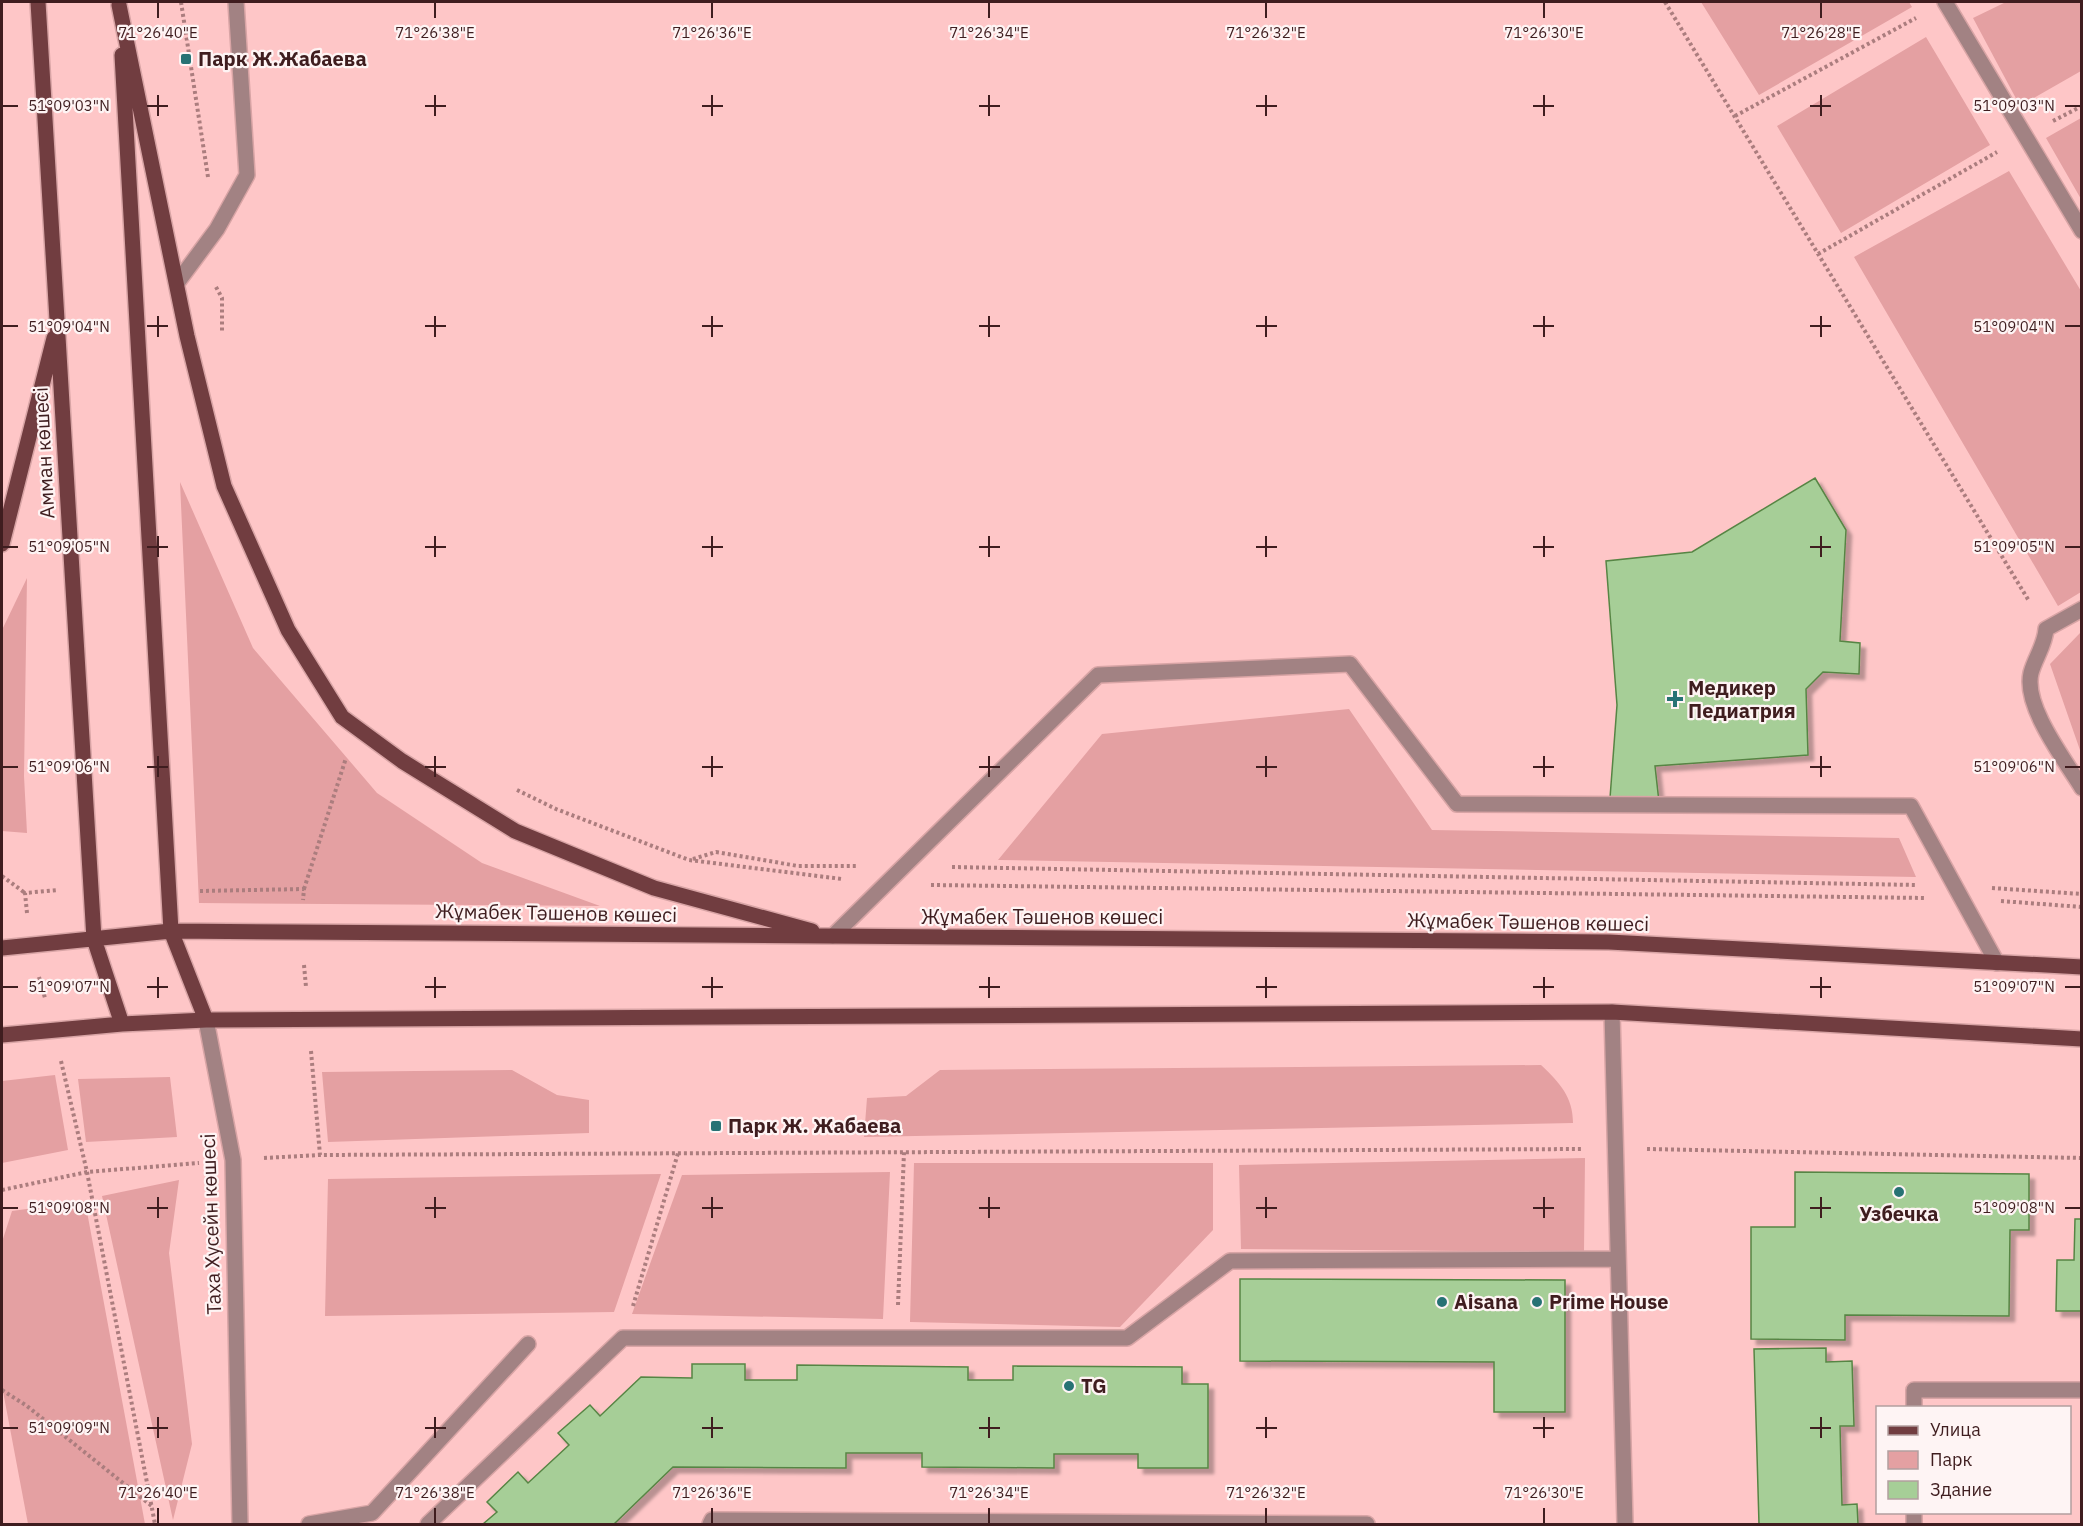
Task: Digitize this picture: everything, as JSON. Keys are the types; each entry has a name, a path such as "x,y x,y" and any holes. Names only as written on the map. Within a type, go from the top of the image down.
{"main road":[{"name":"Амман көшесі","path":"38,2 94,939 122,1024"},
{"path":"119,3 187,336 224,486 288,630 342,717 402,761 515,831 654,888 833,936"},
{"path":"119,3 171,931"},
{"path":"2,544 57,324"},
{"name":"Жұмабек Тәшенов көшесі","path":"2,948 171,931 1609,942 2082,967"},
{"name":"Таха Хусейн көшесі","path":"171,931 206,1020"},
{"path":"2,1035 122,1024 206,1020 1612,1012 2082,1039"}],"street":[{"path":"177,283 217,229 247,175 236,2"},
{"path":"1945,2 2082,231"},
{"path":"2082,609 2046,629 2046,638 2030,675 2035,712 2082,788"},
{"path":"833,936 1098,675 1350,664 1457,804 1911,806 1997,963"},
{"path":"1612,1012 1625,1524"},
{"name":"Таха Хусейн көшесі","path":"206,1020 233,1160 240,1524"},
{"path":"428,1524 623,1338 1127,1338 1230,1261 1618,1259"},
{"path":"309,1524 372,1513 528,1344"},
{"path":"1914,1406 1914,1390 2082,1390"},
{"path":"710,1524 712,1520 1367,1524"}],"path":[{"path":"181,2 217,229"},
{"path":"1665,2 2046,629"},
{"path":"1734,116 1945,2"},
{"path":"1818,254 2082,106"},
{"path":"320,1155 301,931 304,889 356,727"},
{"path":"514,789 556,809 689,860 885,885 1958,892 2080,906"},
{"path":"689,860 716,852 798,866 903,866 2082,894"},
{"path":"2,876 26,893 90,887"},
{"path":"169,891 304,889"},
{"path":"26,893 30,945 54,1031 87,1172 155,1524"},
{"path":"2,1190 87,1172 320,1155 1615,1149 2082,1158"},
{"path":"897,1338 904,1152"},
{"path":"623,1338 678,1154"},
{"path":"2,1390 27,1406 153,1507"}],"green space":[{"path":"1701,2 1909,2 1912,7 1759,95"},
{"path":"2006,2 2081,2 2081,71 2020,106 1973,18"},
{"path":"1926,37 1990,145 1841,233 1777,126"},
{"path":"2081,118 2081,199 2046,138"},
{"path":"2009,171 2081,291 2081,592 2058,606 1854,257"},
{"path":"180,482 253,648 377,793 482,863 600,906 199,903"},
{"path":"27,578 24,776 27,833 2,831 2,630"},
{"path":"2081,632 2081,753 2050,664"},
{"path":"1349,709 1432,830 1899,838 1916,877 998,860 1102,734"},
{"path":"1541,1065 1554,1078 1568,1098 1573,1123 864,1137 867,1098 906,1096 940,1070"},
{"path":"512,1070 557,1095 589,1100 589,1133 328,1142 322,1072"},
{"path":"55,1075 68,1150 2,1163 2,1081"},
{"path":"170,1077 177,1137 86,1142 78,1079"},
{"path":"1585,1158 1584,1252 1241,1249 1239,1165"},
{"path":"914,1163 1213,1163 1213,1230 1120,1327 910,1322"},
{"path":"890,1172 883,1319 632,1314 682,1175"},
{"path":"661,1174 614,1312 325,1316 328,1179"},
{"path":"179,1180 169,1253 192,1444 173,1520 102,1196"},
{"path":"85,1201 145,1524 28,1524 2,1386 2,1242 12,1211"}],"building":[{"path":"1815,478 1846,530 1840,641 1860,643 1859,674 1823,672 1806,689 1808,755 1655,766 1659,802 1610,798 1617,705 1606,561 1692,552"},
{"path":"1795,1172 2029,1174 2029,1230 2010,1230 2009,1316 1845,1315 1845,1340 1751,1339 1751,1227 1795,1227"},
{"path":"2075,1219 2082,1219 2082,1311 2056,1311 2057,1260 2074,1260"},
{"path":"1240,1279 1565,1280 1565,1412 1494,1412 1494,1362 1240,1361"},
{"path":"1826,1348 1826,1362 1852,1361 1854,1426 1840,1426 1842,1505 1857,1504 1858,1524 1759,1524 1754,1349"},
{"path":"692,1364 745,1364 745,1380 797,1380 797,1365 968,1367 968,1380 1013,1380 1013,1366 1182,1367 1182,1384 1208,1384 1208,1468 1138,1468 1138,1454 1054,1454 1054,1468 922,1467 922,1453 846,1453 846,1468 673,1467 614,1524 483,1524 497,1512 487,1502 518,1472 528,1483 569,1445 558,1433 590,1405 600,1416 641,1377 692,1378"}],"place":[{"name":"Парк Ж.Жабаева","path":"186,59"},
{"name":"Медикер Педиатрия","path":"1675,699"},
{"name":"Парк Ж. Жабаева","path":"716,1126"},
{"name":"Узбечка","path":"1899,1192"},
{"name":"Aisana","path":"1442,1302"},
{"name":"Prime House","path":"1537,1302"},
{"name":"TG","path":"1069,1386"}]}
